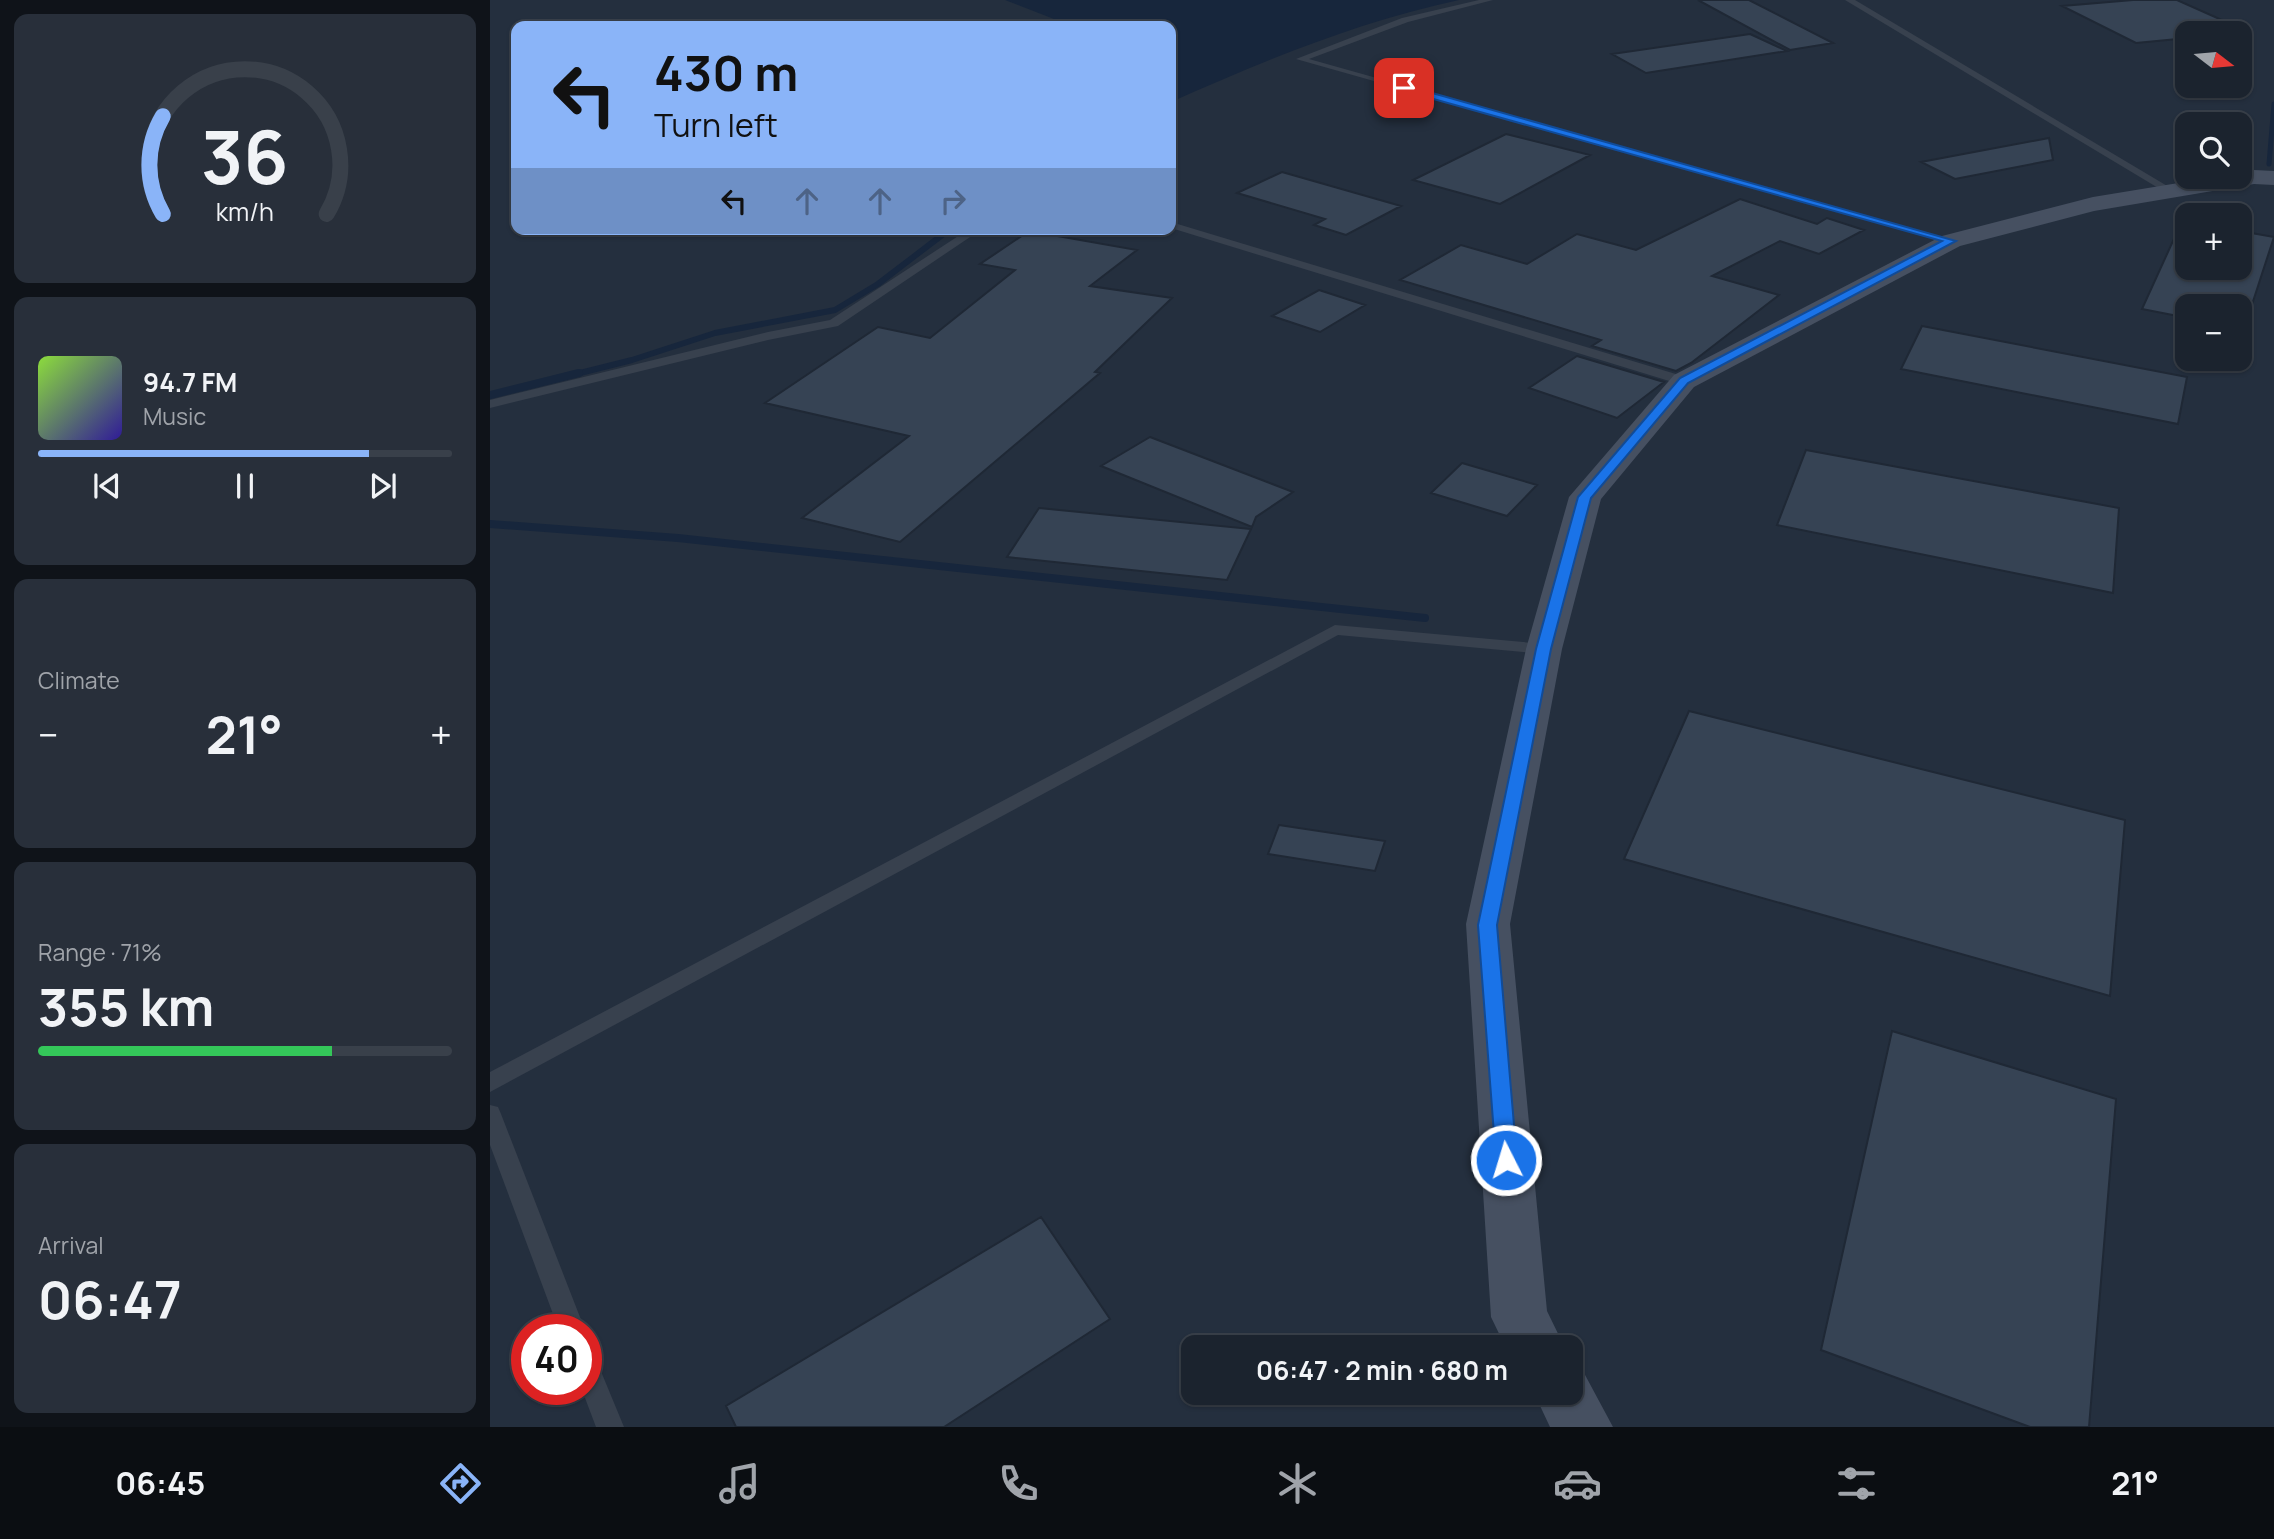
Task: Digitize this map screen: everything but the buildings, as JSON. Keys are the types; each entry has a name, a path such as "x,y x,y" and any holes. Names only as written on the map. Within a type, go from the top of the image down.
{"street":[{"path":"1529,1335 1519,1317 1488,925 1544,649 1585,497 1684,381 1951,241 2093,204 2254,177 2274,177"},
{"path":"1570,1405 1583,1427"}],"lane":[{"path":"1489,0 1405,20 1300,59 1951,241"},
{"path":"1849,0 2169,190"},
{"path":"1176,227 1684,381"},
{"path":"490,404 834,323 968,235"},
{"path":"490,1083 1335,630 1544,649"},
{"path":"490,1114 566,1314"},
{"path":"601,1405 610,1427"}],"water":[{"path":"1005,0 1459,0 1348,31 1242,71 1176,100 1176,21 1059,21"}],"waterway":[{"path":"2269,164 2274,104"},
{"path":"572,375 632,360 715,333 835,310 878,284 942,235"},
{"path":"490,395 579,373"},
{"path":"490,524 678,538 1425,618"}],"route":[{"path":"1404,88 1951,241 1684,381 1585,497 1544,649 1488,925 1506,1160"}]}
